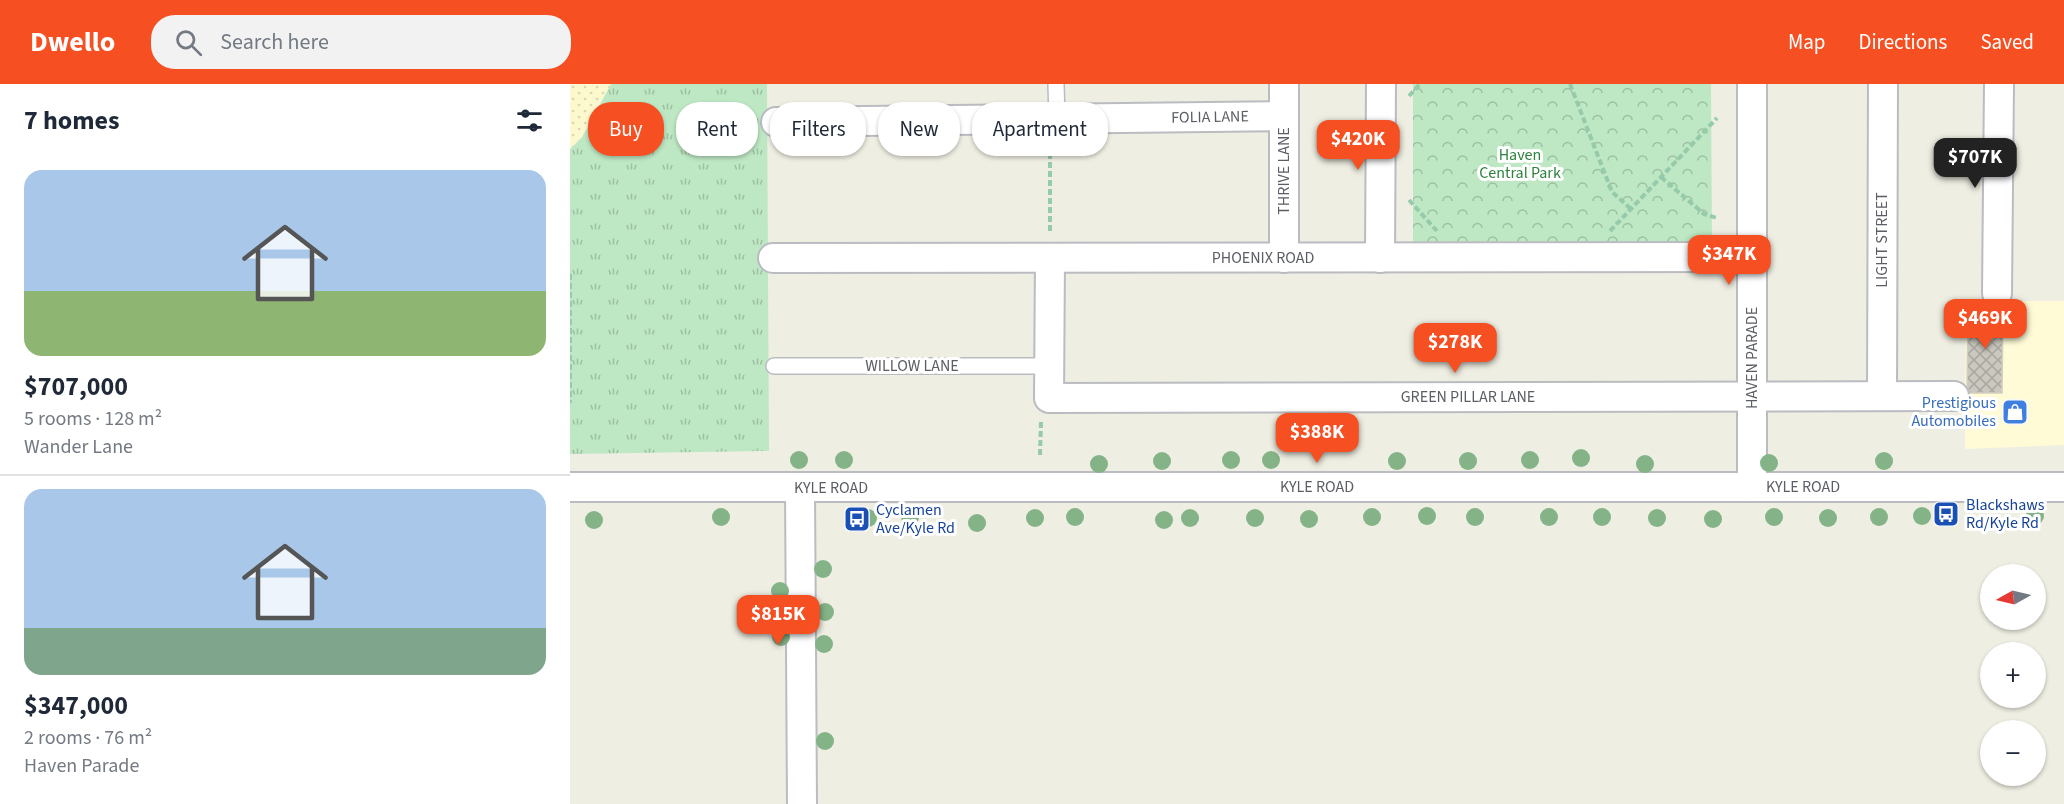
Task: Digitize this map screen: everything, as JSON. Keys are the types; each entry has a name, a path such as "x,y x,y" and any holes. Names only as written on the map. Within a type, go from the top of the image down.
{"street":[{"name":"THRIVE LANE","path":"1284,84 1284,258"},
{"path":"1380,258 1382,84"},
{"name":"HAVEN PARADE","path":"1752,84 1752,487"},
{"name":"LIGHT STREET","path":"1882,84 1882,396"},
{"path":"1998,293 1999,84"},
{"name":"FOLIA LANE","path":"1108,118 1284,116"},
{"name":"FOLIA LANE","path":"866,121 972,120"},
{"name":"PHOENIX ROAD","path":"773,258 1752,257"},
{"name":"GREEN PILLAR LANE","path":"1050,258 1049,398 1954,396"},
{"name":"KYLE ROAD","path":"570,487 2064,487"},
{"path":"800,488 802,804"}],"lane":[{"path":"1054,102 1056,84"},
{"name":"WILLOW LANE","path":"774,366 1049,366"}],"path":[{"path":"1409,96 1420,84"},
{"path":"1570,84 1612,192 1631,209"},
{"path":"1608,234 1717,118"},
{"path":"1050,258 1052,156"},
{"path":"1661,177 1704,214 1717,218"},
{"path":"1409,200 1440,234 1430,234"},
{"path":"570,274 570,403"}],"shaded area":[{"path":"1966,301 2064,301 2064,445 1965,449"}],"green space":[{"path":"611,84 767,84 769,451 570,454 570,149 582,137 588,126 588,156 664,156 664,102 601,102"},
{"name":"Haven Central Park","path":"1413,84 1711,84 1712,244 1413,246"}],"sand":[{"path":"570,84 611,84 601,102 588,102 588,126 582,137 570,149"}],"building":[{"path":"1968,306 2003,308 2002,393 1970,393 1967,387"}],"place":[{"name":"Prestigious Automobiles","path":"2015,412"},
{"name":"Blackshaws Rd/Kyle Rd","path":"1946,514"},
{"name":"Cyclamen Ave/Kyle Rd","path":"857,519"}]}
